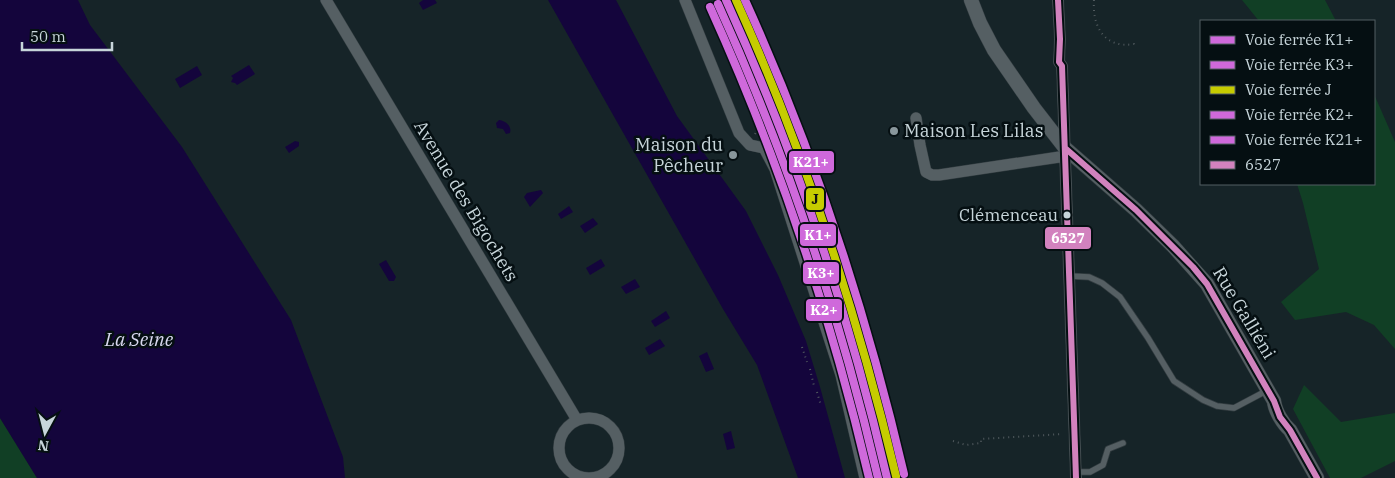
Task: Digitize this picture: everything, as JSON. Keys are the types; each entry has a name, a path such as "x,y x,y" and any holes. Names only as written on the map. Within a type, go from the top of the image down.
{"street":[{"name":"Avenue des Bigochets","path":"326,0 577,420"},
{"path":"685,0 739,133 750,146 764,148 775,169 841,375 865,478"},
{"name":"Rue Galliéni","path":"971,0 994,50 1065,152 1136,210 1173,246 1207,284 1268,390 1286,426 1318,478"},
{"path":"1058,0 1076,475"},
{"path":"916,118 926,172 932,175 1065,152"},
{"path":"586,418 596,419 612,429 617,437 619,446 618,456 608,472 590,478 571,472 564,464 559,444 562,434 577,420 586,418"}],"lane":[{"path":"1069,276 1089,277 1102,283 1120,297 1174,381 1203,400 1217,406 1234,408 1268,390"},
{"path":"1076,475 1090,472 1103,465 1108,449 1123,443"}],"path":[{"path":"1094,0 1095,15 1099,28 1105,38 1115,44 1134,44 1136,47"},
{"path":"757,130 768,125"},
{"path":"802,347 807,362"},
{"path":"810,369 814,386"},
{"path":"817,392 821,406"},
{"path":"952,442 966,445 981,443 981,439 1068,434"}],"green space":[{"path":"1242,0 1325,0 1335,20 1258,20"},
{"path":"1375,96 1395,142 1395,349 1374,325 1346,312 1295,320 1281,302 1319,269 1297,185 1375,185"},
{"path":"1304,385 1341,422 1395,413 1395,461 1361,478 1330,478 1293,409"},
{"path":"0,418 37,478 0,478"}],"water":[{"name":"La Seine","path":"0,0 78,0 90,25 182,147 291,320 343,457 345,478 37,478 0,418"},
{"path":"423,0 435,0 437,3 423,10 419,3"},
{"path":"548,0 616,0 677,116 746,211 778,275 806,341 845,478 798,478 757,365 723,309"},
{"path":"249,65 255,74 237,85 231,82 233,78 231,76"},
{"path":"197,66 202,75 180,88 175,79"},
{"path":"499,120 508,124 510,133 506,134 503,129 497,128 496,123"},
{"path":"295,141 299,142 299,146 289,153 285,147"},
{"path":"541,190 543,193 530,207 524,197 527,193"},
{"path":"569,206 573,212 561,219 558,214"},
{"path":"593,218 598,224 585,233 580,226"},
{"path":"601,259 605,266 590,275 586,268"},
{"path":"386,260 396,277 394,281 389,281 379,264"},
{"path":"635,279 640,287 626,294 621,287"},
{"path":"666,311 670,318 655,327 651,321"},
{"path":"660,339 665,346 649,355 645,348"},
{"path":"707,352 714,369 706,372 699,356"},
{"path":"731,431 735,448 727,450 723,434"}],"rail line":[{"name":"K1+","path":"726,0 775,117 819,235 856,356 887,478"},
{"name":"J","path":"736,0 785,116 827,234 864,354 896,476"},
{"name":"K21+","path":"745,0 794,115 836,233 873,353 904,474"},
{"name":"K3+","path":"718,4 767,119 810,237 847,357 878,478"},
{"name":"K2+","path":"710,7 759,122 801,239 838,357 869,478"}],"transit line":[{"name":"6527","path":"1058,0 1059,62 1062,66 1076,478"},
{"name":"6527","path":"1065,148 1136,210 1193,267 1207,284 1274,401 1280,417 1290,430 1317,478"}],"place":[{"name":"Maison Les Lilas","path":"894,131"},
{"name":"Maison du Pêcheur","path":"733,155"},
{"name":"Clémenceau","path":"1067,215"}]}
